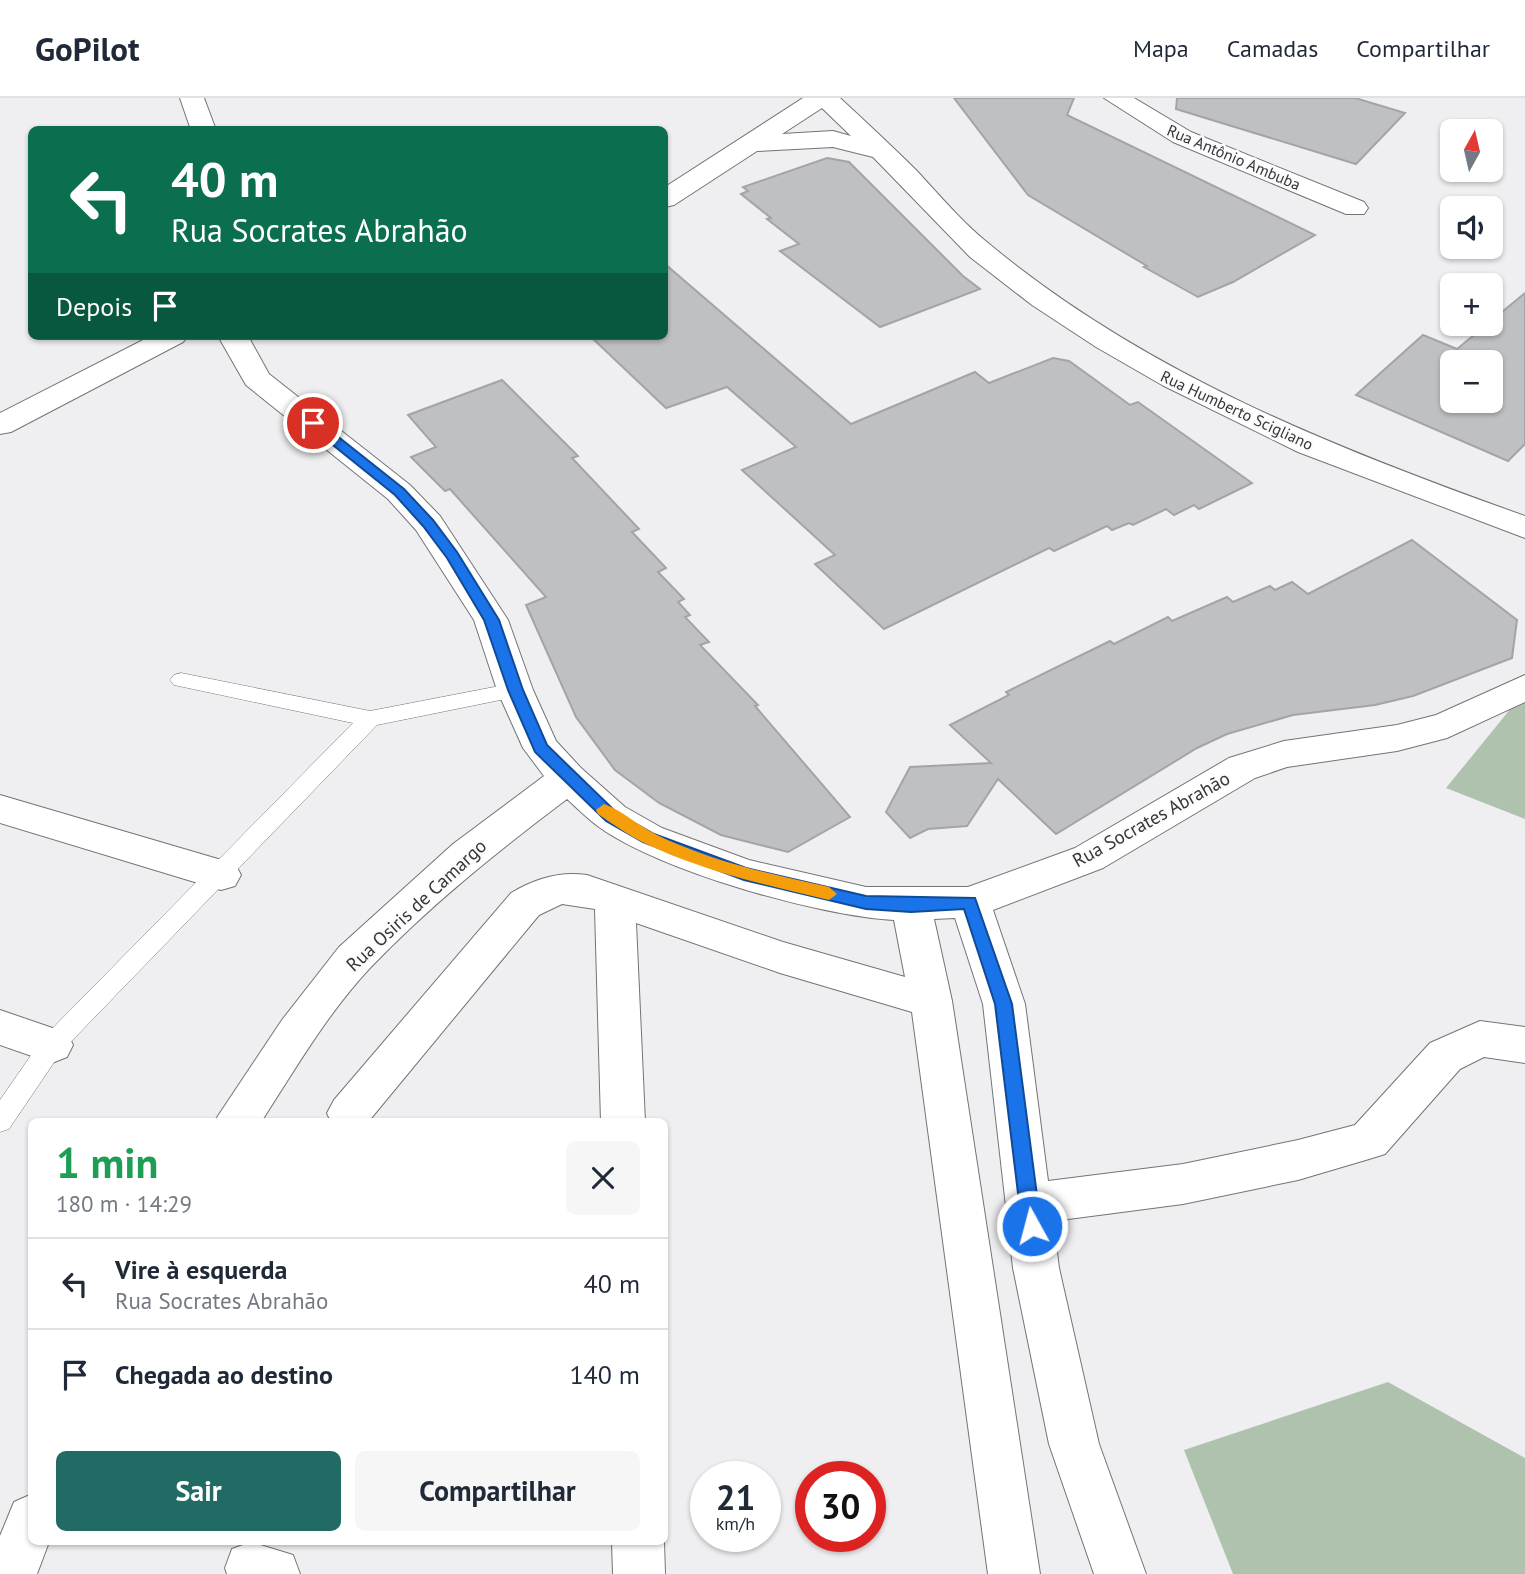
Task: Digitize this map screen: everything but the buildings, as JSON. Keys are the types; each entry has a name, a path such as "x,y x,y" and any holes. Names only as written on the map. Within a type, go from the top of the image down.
{"street":[{"path":"192,98 202,126"},
{"path":"668,197 820,98"},
{"name":"Rua Humberto Scigliano","path":"826,98 954,229 1058,311 1122,353 1180,386 1266,427 1425,492 1525,527"},
{"name":"Rua Antônio Ambuba","path":"1116,98 1182,137 1355,208"},
{"path":"749,144 833,139 881,152"},
{"path":"0,425 165,340"},
{"name":"Rua Socrates Abrahão","path":"235,340 257,379 399,492 428,523 452,556 491,620 515,690 541,748 568,778 612,817 648,838 744,874 866,903 911,905 970,902 1089,858 1242,768 1284,754 1397,738 1447,725 1525,687"},
{"name":"Rua Osiris de Camargo","path":"239,1118 297,1032 353,959 467,854 568,778"},
{"path":"0,809 220,875"},
{"path":"349,1113 525,904 542,893 571,887 780,957 930,1000"},
{"path":"615,901 623,1118"},
{"path":"970,902 1004,1004 1037,1268 1074,1444 1120,1574"},
{"path":"911,905 930,1000 1014,1574"},
{"path":"0,1027 51,1045"},
{"path":"1029,1204 1183,1184 1298,1160 1369,1140 1445,1056 1480,1038 1525,1045"},
{"path":"11,1574 28,1530"},
{"path":"638,1545 639,1574"}],"lane":[{"path":"181,680 370,719 515,690"},
{"path":"0,1121 51,1045 370,719"}],"green space":[{"path":"1525,691 1525,819 1446,788"},
{"path":"1388,1382 1525,1458 1525,1574 1233,1574 1184,1450"}],"slow traffic":[{"path":"604,810 648,838 696,857 744,874 829,894"}],"route":[{"path":"313,423 334,437 399,492 428,523 452,556 491,620 515,690 541,748 568,778 612,817 648,838 744,874 866,903 911,905 970,902 1004,1004 1011,1042 1032,1226"}]}
